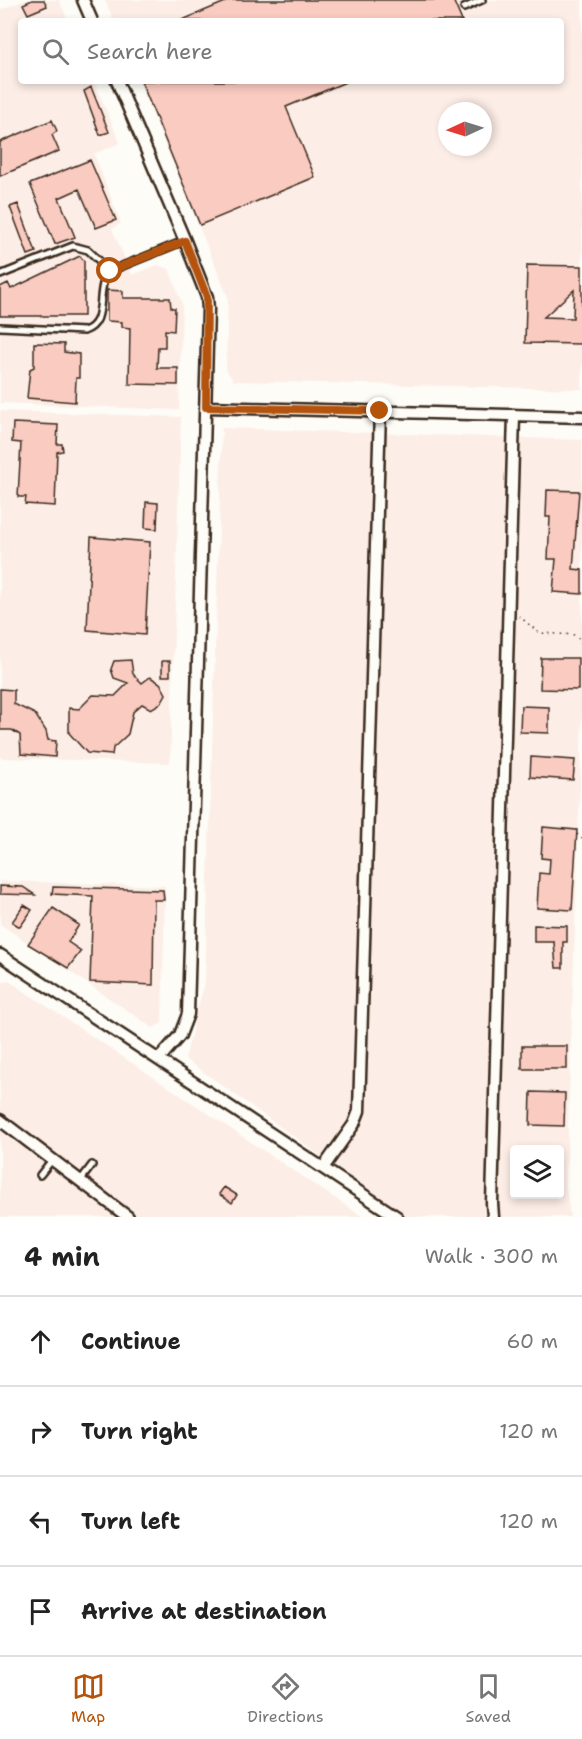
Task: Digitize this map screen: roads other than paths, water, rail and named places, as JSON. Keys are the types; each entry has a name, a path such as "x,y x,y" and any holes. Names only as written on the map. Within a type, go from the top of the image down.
{"street":[{"path":"83,0 91,18"},
{"path":"118,84 207,297 206,407 188,1014 180,1035 159,1059"},
{"path":"206,407 582,417"},
{"path":"323,1168 354,1124 359,1111 380,411"},
{"path":"494,1217 492,1203 514,416"},
{"path":"0,957 397,1217"},
{"path":"0,1120 128,1217"}],"lane":[{"path":"464,8 482,0"},
{"path":"0,327 84,331 93,328 98,321 102,281 110,271 185,241"},
{"path":"0,275 73,246 88,250 110,271"},
{"path":"40,1175 52,1160"},
{"path":"80,1181 92,1165"}]}
